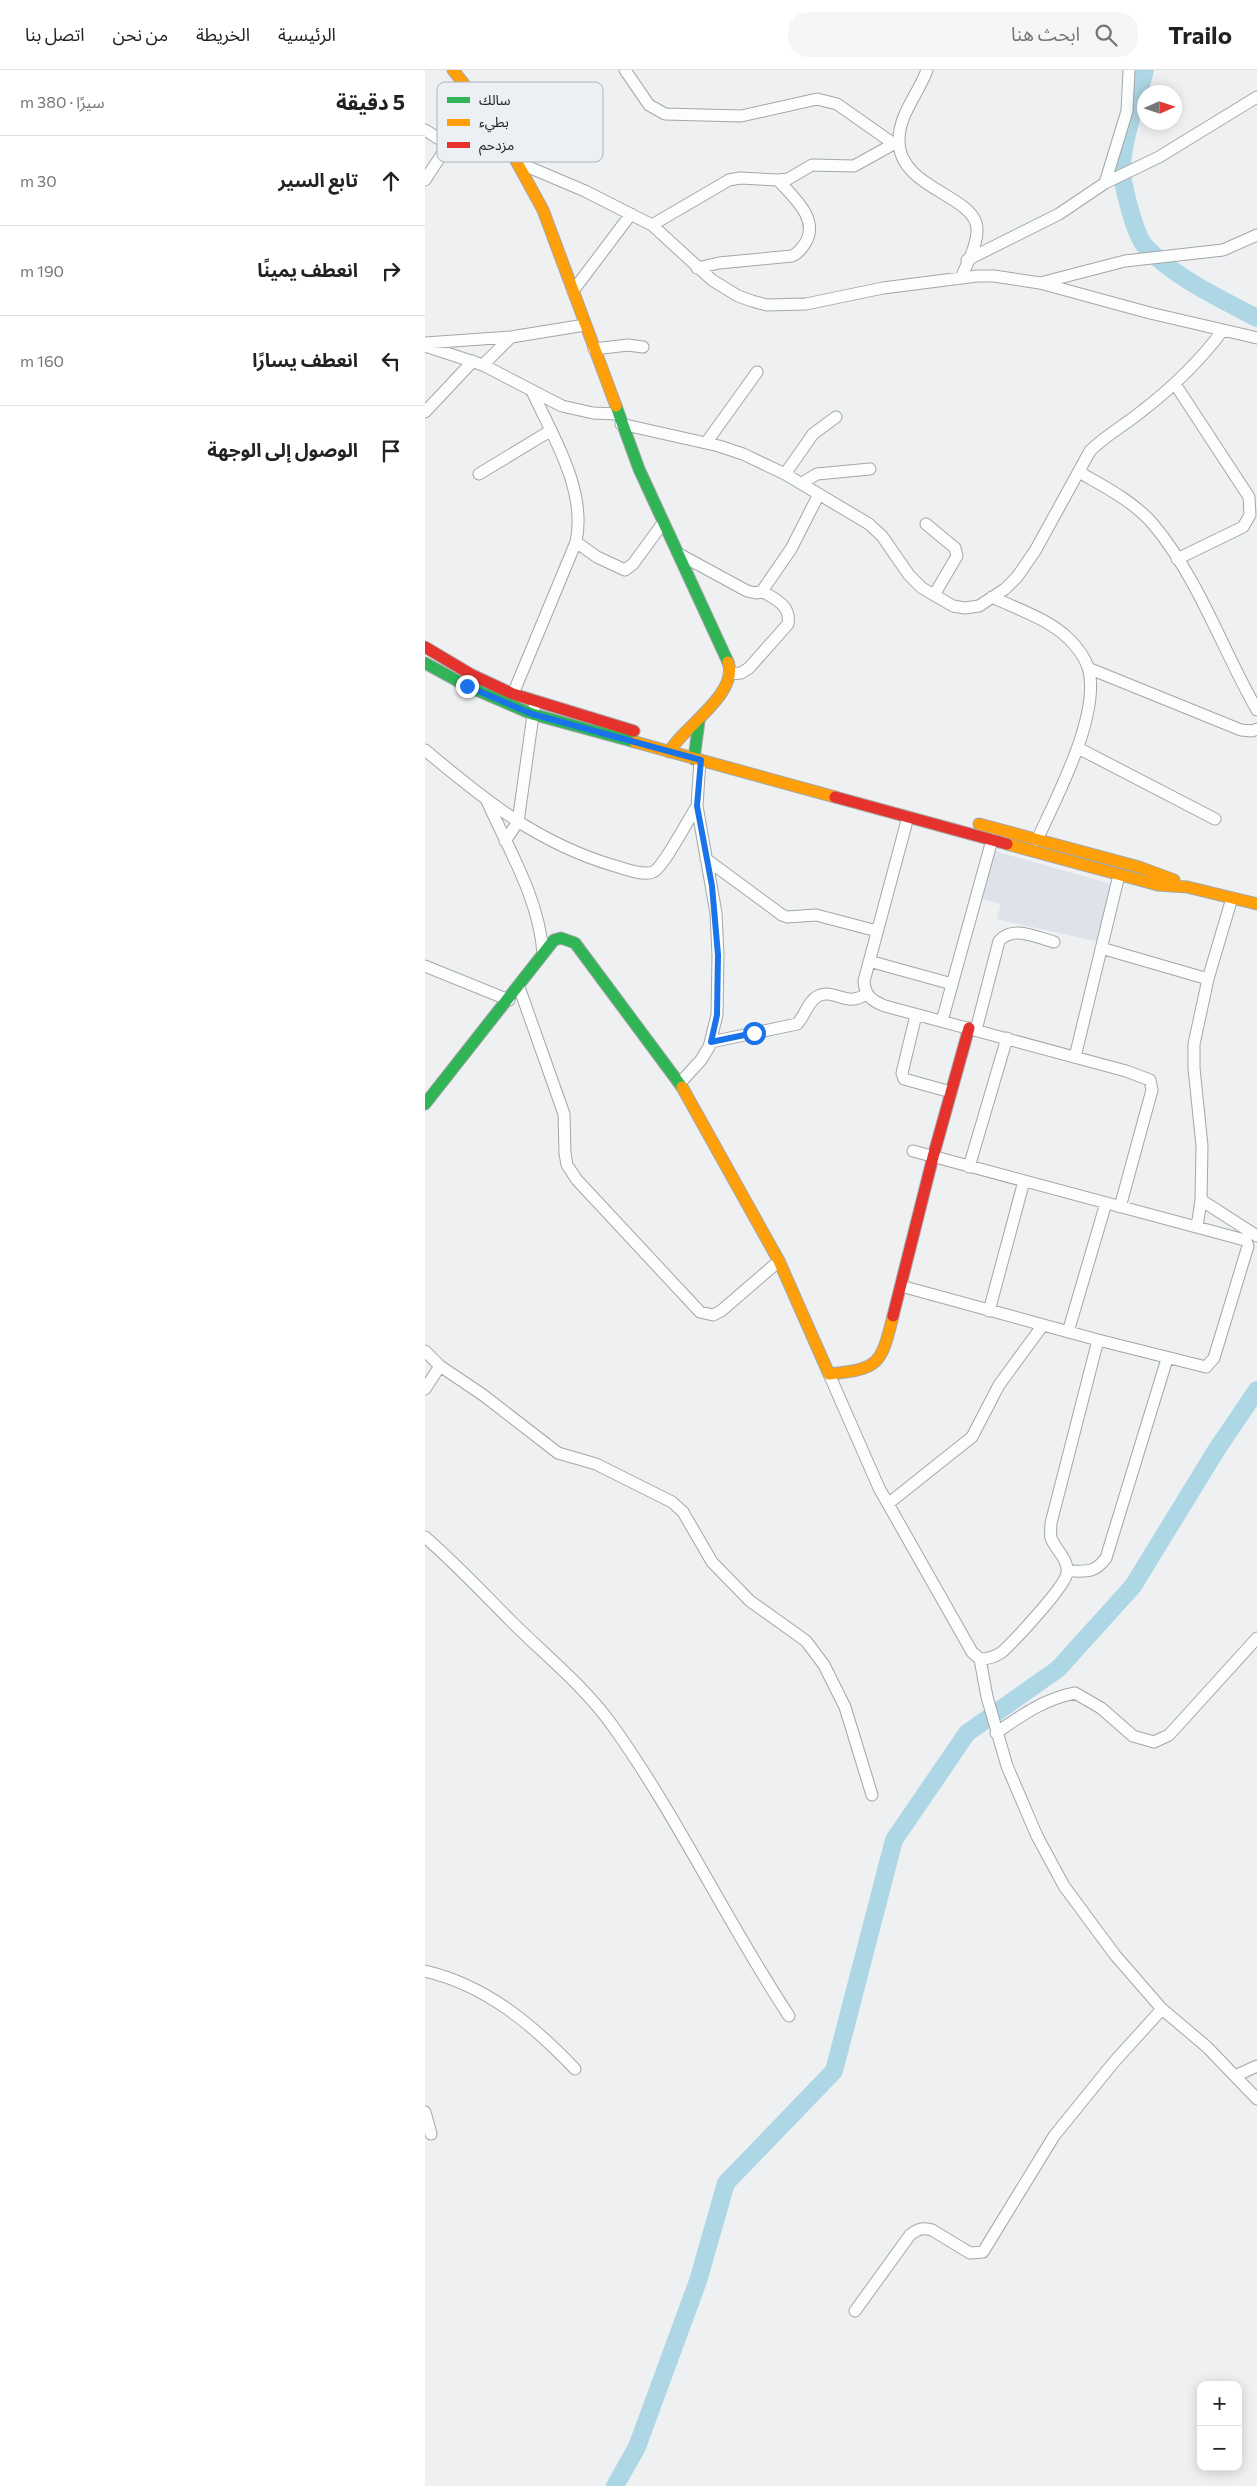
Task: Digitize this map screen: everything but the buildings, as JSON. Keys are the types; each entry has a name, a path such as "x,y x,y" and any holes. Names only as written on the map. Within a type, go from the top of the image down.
{"street":[{"path":"453,70 462,82"},
{"path":"625,70 649,105 665,114 741,116 817,98 837,104 896,142 905,164 915,175 964,209 976,223 977,233 961,278"},
{"path":"652,226 729,180 740,178 788,179 812,165 854,166 896,142 903,120 927,70"},
{"path":"1105,183 1127,111 1129,70"},
{"path":"967,260 1059,214 1105,183 1159,156 1257,97"},
{"path":"425,130 437,138"},
{"path":"425,180 437,160"},
{"path":"519,163 631,214 652,226 669,239 697,268 738,296 767,305 806,304 883,288 961,278 994,276 1040,283 1150,313 1257,338"},
{"path":"519,163 543,210 619,419 663,523 724,652 729,674 723,688 699,721 671,747"},
{"path":"697,268 719,262 792,256 800,251 808,238 810,229 808,220 799,203 779,180"},
{"path":"573,290 631,214"},
{"path":"1040,283 1125,260 1223,250 1257,235"},
{"path":"425,344 511,337 585,325"},
{"path":"425,344 478,363 549,401 575,410 619,419 743,454 785,474 869,524 882,536 909,575 922,588 953,606 965,608 979,606 1017,577 1035,551 1090,450 1175,384 1195,365 1223,330"},
{"path":"425,412 478,363 511,337"},
{"path":"594,349 628,345 643,347"},
{"path":"706,443 757,372"},
{"path":"1175,384 1235,474 1249,497 1251,508 1248,522 1243,527 1177,559"},
{"path":"513,694 576,542 579,529 578,506 563,460 532,391"},
{"path":"785,474 813,434 836,417"},
{"path":"479,474 550,431"},
{"path":"802,483 817,474 870,469"},
{"path":"1079,472 1125,499 1153,524 1177,559 1210,616 1257,710"},
{"path":"679,554 747,591 756,593 762,591 791,549 819,494"},
{"path":"576,542 597,556 625,570 633,564 663,523"},
{"path":"926,524 955,548 957,556 934,595"},
{"path":"729,674 741,672 749,668 788,624 789,616 784,605 762,591"},
{"path":"992,597 1045,623 1067,638 1079,651 1088,668 1088,716 1078,748 1037,840"},
{"path":"425,647 472,675 513,694 697,756 1119,875 1158,885 1187,887 1257,904"},
{"path":"425,663 467,686 532,714 671,747"},
{"path":"1088,668 1241,730 1251,731 1257,729"},
{"path":"505,841 518,822 532,714 536,702"},
{"path":"680,1083 701,1060 711,1042 717,1015 718,955 716,914 697,806 699,721"},
{"path":"1078,748 1215,819"},
{"path":"425,750 487,802 563,848 610,864 647,873 659,868 697,806"},
{"path":"697,756 1037,840 1162,874 1187,887"},
{"path":"487,802 530,895 541,933 543,953"},
{"path":"908,817 864,981 866,994 875,1002 1147,1077 1152,1084 1120,1207"},
{"path":"942,1021 992,840"},
{"path":"707,858 782,915 787,917 802,914 816,915 877,931"},
{"path":"1075,1057 1119,875"},
{"path":"1197,1227 1201,1200 1202,1146 1194,1052 1208,979 1232,898"},
{"path":"829,1374 861,1370 878,1362 887,1346 933,1157 951,1092 973,1029 999,940 1004,935 1014,932 1053,942"},
{"path":"425,1104 475,1039 509,1000 554,940 561,938 575,943 680,1083 779,1261 802,1309 879,1488 972,1652 980,1659 996,1733 1007,1766 1037,1836 1064,1886 1115,1955 1161,2009 1207,2047 1257,2099"},
{"path":"1101,948 1208,979"},
{"path":"869,961 952,984"},
{"path":"425,966 509,1000"},
{"path":"519,987 564,1114 567,1165 577,1180 700,1312 713,1315 721,1311 779,1261"},
{"path":"711,1042 797,1024 815,997 821,994 850,1000 856,1000 866,994"},
{"path":"916,1014 902,1073 904,1079 951,1092"},
{"path":"969,1167 1007,1038"},
{"path":"901,1286 1167,1359 1203,1367 1211,1364 1248,1250 1248,1244 1244,1240 913,1151"},
{"path":"989,1310 1024,1181"},
{"path":"1201,1200 1257,1236"},
{"path":"1068,1332 1106,1203"},
{"path":"889,1503 972,1437 999,1385 1043,1325"},
{"path":"980,1659 990,1659 1001,1653 1050,1600 1063,1582 1067,1571 1064,1559 1051,1538 1051,1523 1098,1340"},
{"path":"425,1351 440,1366 483,1395 558,1453 596,1464 673,1502 683,1512 712,1562 750,1601 806,1640 824,1664 845,1707 872,1795"},
{"path":"1067,1571 1098,1569 1106,1558 1167,1359"},
{"path":"425,1389 440,1366"},
{"path":"425,1537 472,1580 512,1622 571,1678 611,1724 654,1788 765,1980 789,2016"},
{"path":"996,1733 1040,1704 1057,1697 1075,1693 1101,1708 1133,1736 1154,1742 1169,1735 1257,1638"},
{"path":"425,1971 451,1977 481,1991 524,2021 551,2044 575,2069"},
{"path":"855,2312 910,2235 916,2230 932,2230 969,2253 983,2252 1054,2136 1114,2062 1161,2009"},
{"path":"1235,2076 1257,2066"},
{"path":"425,2112 431,2134"}],"shaded area":[{"path":"991,850 1111,884 1099,942 997,919 1001,904 979,898"}],"waterway":[{"path":"1145,70 1128,131 1122,166 1126,195 1141,240 1157,257 1184,278 1257,318"},
{"path":"615,2486 637,2447 698,2281 726,2183 834,2071 894,1840 967,1733 1058,1669 1133,1586 1217,1449 1257,1390"}],"traffic: fast":[{"path":"616,406 639,469 728,662"},
{"path":"425,663 467,686 532,714 635,742"},
{"path":"694,759 699,721"},
{"path":"425,1104 554,940 561,938 575,943 682,1087"}],"traffic: slow":[{"path":"453,70 462,82"},
{"path":"517,162 543,210 616,406"},
{"path":"669,752 675,743 708,710 726,686 729,674 728,662"},
{"path":"635,742 835,797"},
{"path":"979,824 1139,867 1174,880"},
{"path":"1007,844 1158,885 1187,887 1257,904"},
{"path":"682,1087 779,1261 829,1374 858,1370 875,1362 881,1355 885,1345 893,1316"}],"traffic: jam":[{"path":"425,647 472,675 513,694 634,731"},
{"path":"835,797 1007,844"},
{"path":"893,1316 933,1157 969,1028"}],"route":[{"path":"467,686 532,714 701,760 697,806 716,914 718,955 717,1015 711,1042 754,1033"}]}
